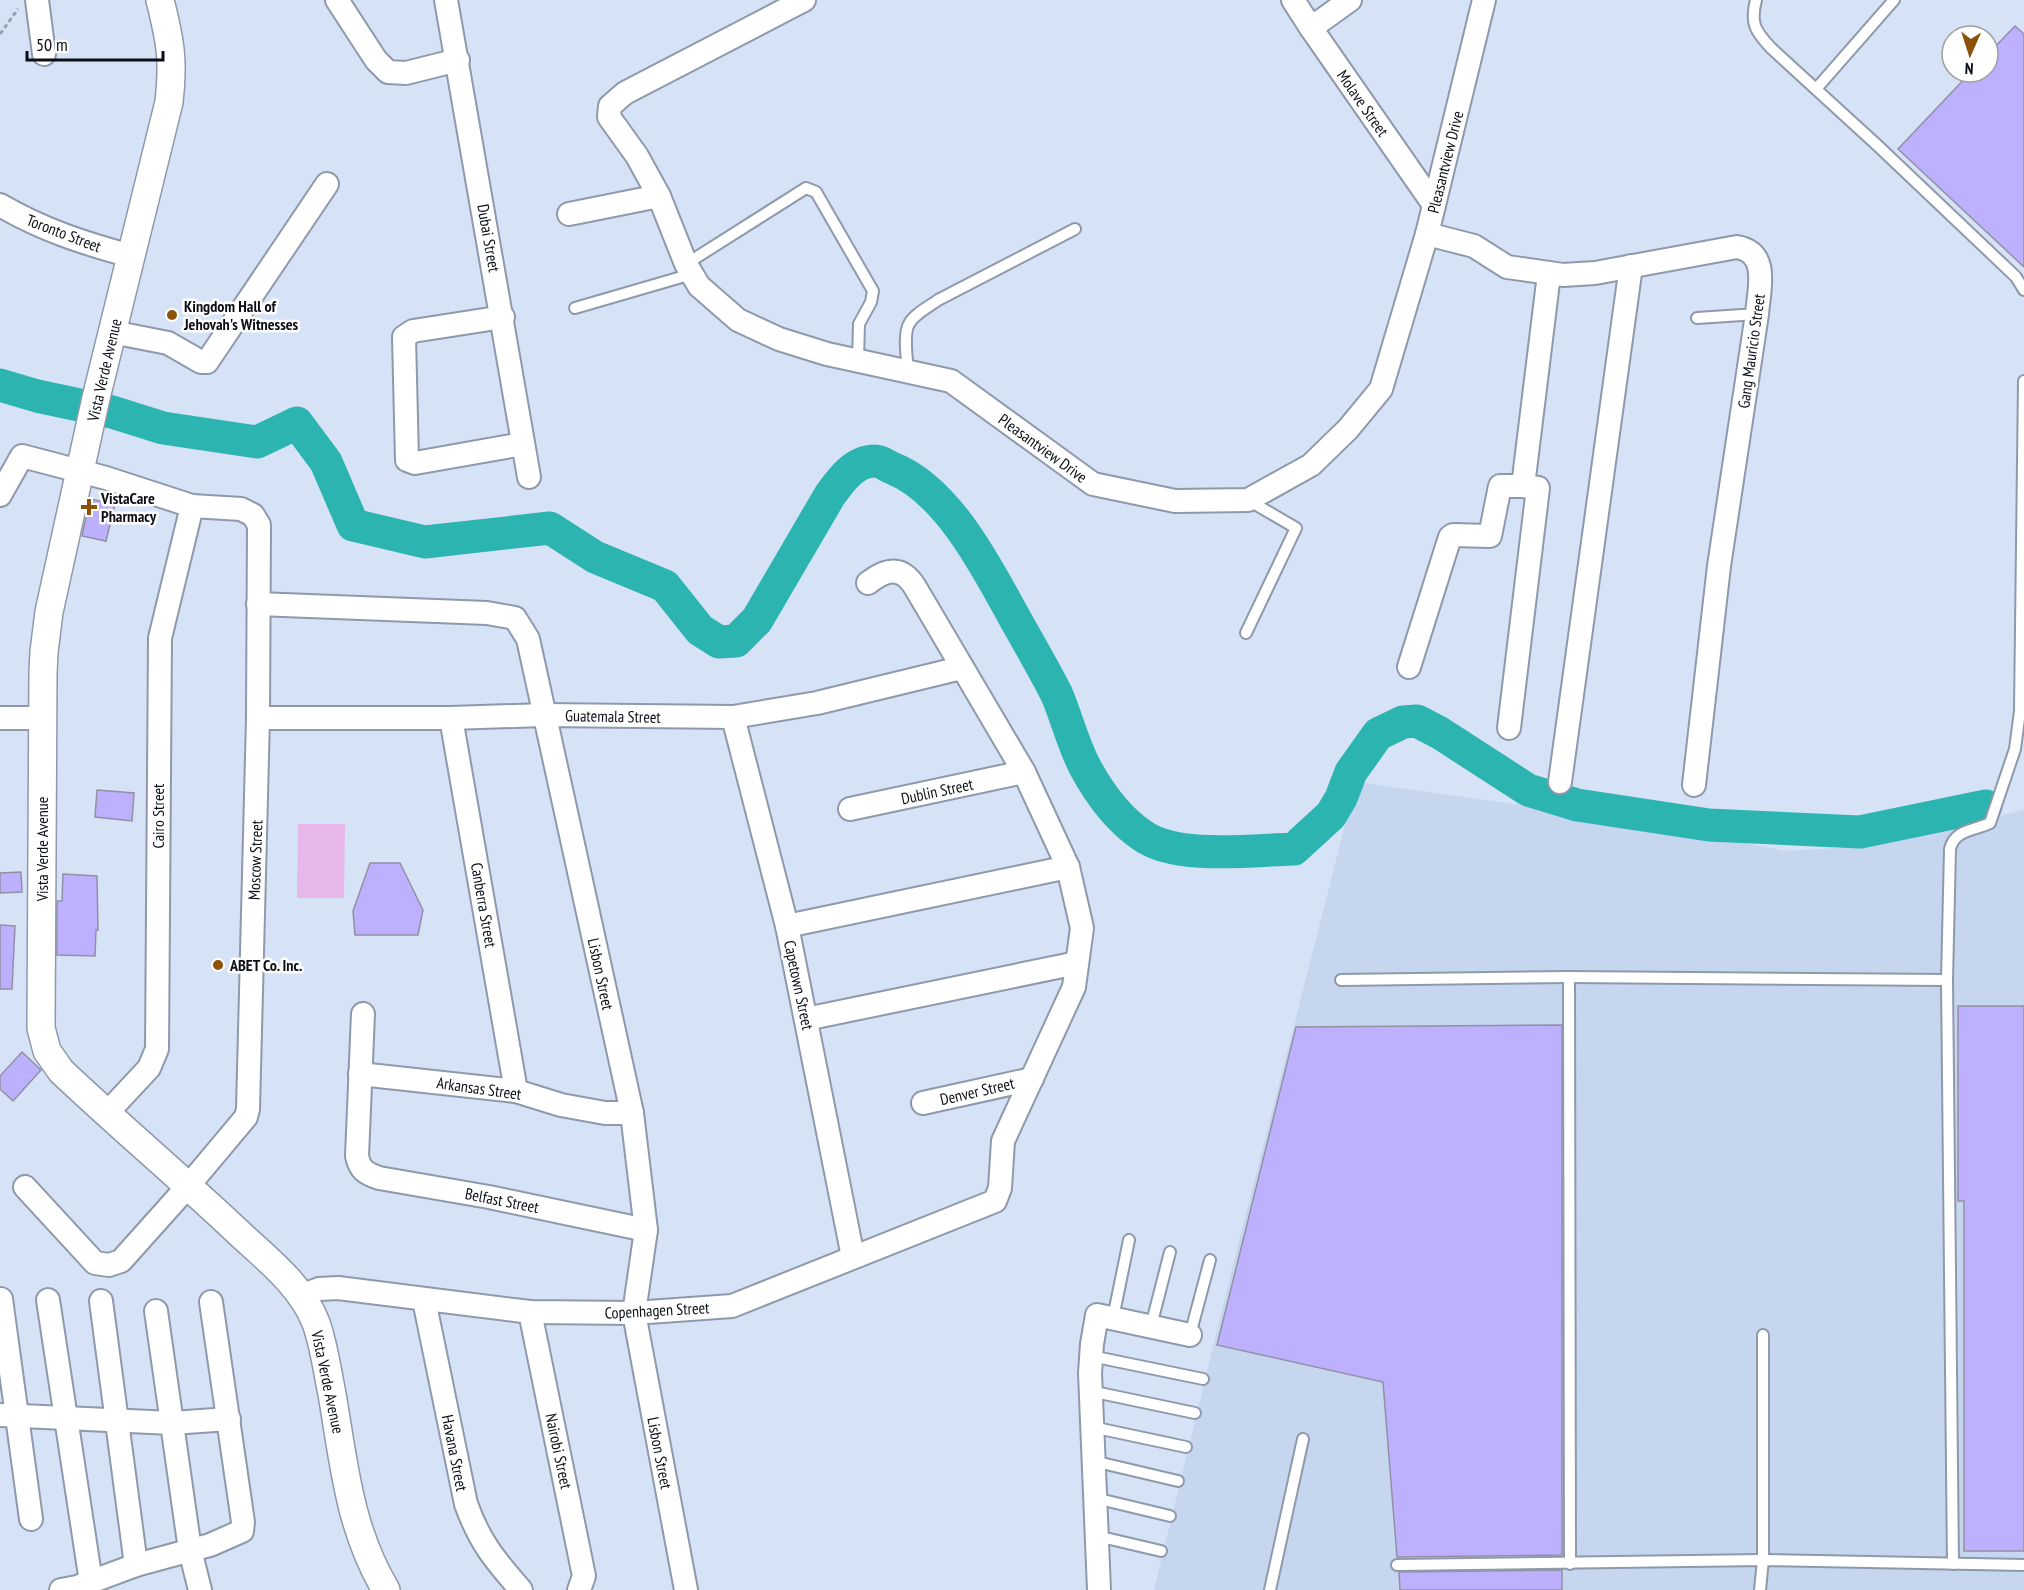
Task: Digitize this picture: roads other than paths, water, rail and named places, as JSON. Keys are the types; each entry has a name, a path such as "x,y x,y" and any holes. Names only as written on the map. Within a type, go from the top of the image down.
{"street":[{"name":"Vista Verde Avenue","path":"160,0 171,49 171,82 166,112 94,408 46,632 43,673 41,1028 47,1051 53,1062 189,1185 302,1296 309,1307 320,1336 357,1527 373,1568 386,1590"},
{"path":"337,0 376,60 388,72 406,73 458,60"},
{"name":"Dubai Street","path":"446,0 529,477"},
{"name":"Pleasantview Drive","path":"804,0 625,93 610,106 609,117 637,156 659,196 689,269 699,286 738,320 779,339 826,354 951,381 1093,484 1175,501 1248,500 1311,465 1348,429 1381,389 1427,234 1484,0"},
{"name":"Molave Street","path":"1293,0 1434,204"},
{"path":"1311,28 1350,0"},
{"path":"27,4 44,54"},
{"path":"112,332 168,343 201,362 207,362 327,184"},
{"path":"569,214 659,196"},
{"name":"Toronto Street","path":"0,205 51,232 131,256"},
{"name":"Gang Mauricio Street","path":"1427,234 1474,246 1507,267 1549,274 1595,273 1722,249 1748,249 1756,256 1760,266 1757,314 1719,566 1694,785"},
{"path":"1560,782 1631,266"},
{"path":"1523,486 1549,274"},
{"path":"502,317 413,331 404,337 407,460 415,463 523,444"},
{"path":"0,495 22,456 81,471 192,506"},
{"path":"1409,667 1449,537 1453,535 1490,536 1500,486 1538,488 1509,728"},
{"name":"Moscow Street","path":"25,1187 95,1263 109,1265 121,1261 189,1185 246,1116 248,1109 258,718 259,525 253,514 241,509 192,506"},
{"name":"Cairo Street","path":"107,1113 149,1068 157,1049 160,638 192,506"},
{"path":"868,583 888,571 908,576 1024,772 1068,867 1082,928 1074,987 1032,1079"},
{"name":"Lisbon Street","path":"258,604 487,613 516,618 528,639 632,1113 646,1230 634,1313 686,1590"},
{"name":"Guatemala Street","path":"258,718 451,718 544,715 733,717 817,703 961,668"},
{"name":"Capetown Street","path":"733,717 787,926 853,1257"},
{"path":"0,718 43,718"},
{"name":"Canberra Street","path":"451,718 516,1091"},
{"name":"Dublin Street","path":"850,809 1024,772"},
{"path":"787,926 1068,867"},
{"path":"806,1019 1077,963"},
{"path":"360,1074 363,1014"},
{"name":"Arkansas Street","path":"360,1074 516,1091 561,1105 605,1113 632,1113"},
{"name":"Belfast Street","path":"360,1074 357,1156 360,1168 366,1174 646,1230"},
{"name":"Denver Street","path":"923,1103 1032,1079"},
{"name":"Copenhagen Street","path":"302,1296 319,1289 339,1288 530,1312 634,1313 732,1306 995,1201 1000,1188 1003,1141 1032,1079"},
{"path":"1,1299 8,1415 31,1519"},
{"path":"48,1300 91,1582"},
{"name":"Havana Street","path":"424,1300 466,1504 475,1529 492,1556 521,1590"},
{"path":"101,1301 136,1565"},
{"path":"61,1590 91,1582 136,1565 210,1545 242,1531 243,1522 211,1302"},
{"path":"156,1311 190,1550 200,1590"},
{"name":"Nairobi Street","path":"530,1312 584,1576 579,1590"},
{"path":"1099,1590 1090,1392 1090,1356 1097,1315 1190,1335"},
{"path":"8,1415 172,1423 229,1419"}],"lane":[{"path":"1756,0 1752,15 1757,33 2016,277 2024,290"},
{"path":"1816,89 1894,0"},
{"path":"575,308 689,269 807,188 816,192 873,291 872,302 859,324 858,360"},
{"path":"908,371 906,343 909,324 922,311 938,300 1075,229"},
{"path":"1697,318 1757,314"},
{"path":"1953,1564 1947,980 1950,849 1955,837 1965,831 1990,823 2015,749 2020,711 2024,381"},
{"path":"1246,633 1296,528 1248,500"},
{"path":"1341,980 1569,977 1947,980"},
{"path":"1569,977 1570,1564"},
{"path":"1113,1318 1129,1240"},
{"path":"1151,1326 1170,1252"},
{"path":"1190,1335 1210,1260"},
{"path":"1760,1590 1763,1560 1764,1335"},
{"path":"1090,1356 1203,1379"},
{"path":"1090,1392 1195,1413"},
{"path":"1092,1427 1186,1447"},
{"path":"1270,1590 1303,1439"},
{"path":"1093,1461 1178,1481"},
{"path":"1095,1498 1170,1516"},
{"path":"1097,1536 1161,1551"},
{"path":"1397,1565 1763,1560 2024,1565"}],"waterway":[{"path":"0,385 37,396 112,412 163,428 257,442 297,423 326,462 353,525 425,542 550,528 595,557 665,586 700,630 719,642 736,641 757,620 830,495 844,478 861,464 879,462 913,479 950,514 966,535 1048,677 1085,767 1110,805 1125,822 1143,836 1175,848 1216,852 1294,849 1331,815 1341,798 1351,772 1378,734 1403,722 1417,721 1440,733 1528,790 1577,805 1709,825 1860,832 1986,806"}],"place":[{"name":"Kingdom Hall of Jehovah's Witnesses","path":"172,315"},
{"name":"VistaCare Pharmacy","path":"89,507"},
{"name":"ABET Co. Inc.","path":"218,965"}]}
